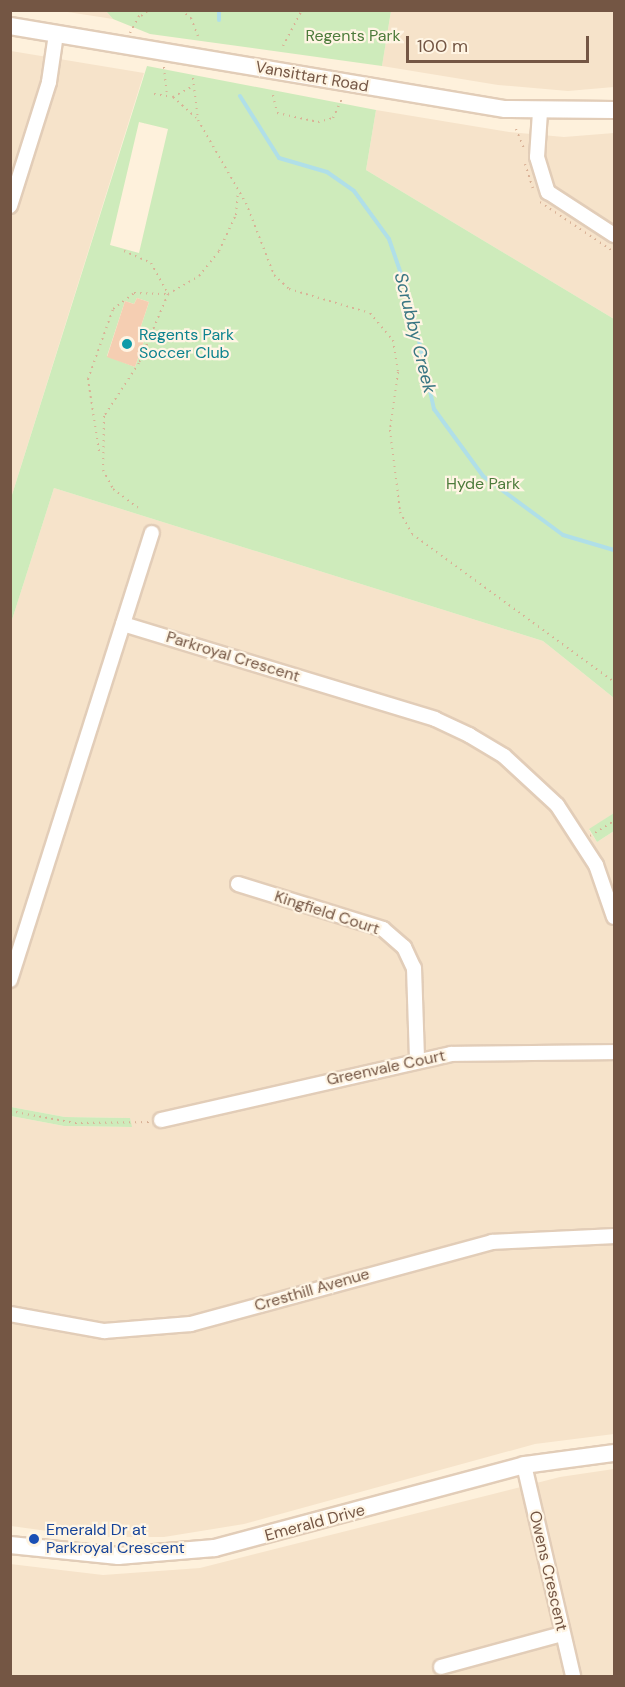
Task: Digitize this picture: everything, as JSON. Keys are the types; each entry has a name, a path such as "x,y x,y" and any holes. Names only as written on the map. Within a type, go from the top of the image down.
{"street":[{"name":"Vansittart Road","path":"10,26 540,112 615,110"},
{"path":"10,206 14,180 48,82 56,34"},
{"path":"540,112 537,157 548,192 615,235"},
{"path":"10,980 152,533"},
{"name":"Parkroyal Crescent","path":"123,624 435,719 469,735 530,778 583,840 615,917"},
{"name":"Kingfield Court","path":"238,884 384,929 404,946 414,968 417,1060"},
{"name":"Greenvale Court","path":"161,1120 417,1060 480,1052 615,1052"},
{"name":"Cresthill Avenue","path":"10,1314 104,1330 191,1324 492,1242 615,1236"},
{"name":"Emerald Drive","path":"10,1545 118,1556 215,1548 524,1465 615,1453"},
{"name":"Owens Crescent","path":"524,1465 573,1677"},
{"path":"441,1667 562,1634"}],"path":[{"path":"141,16 142,10"},
{"path":"128,46 131,25 149,10"},
{"path":"181,10 191,18 199,39"},
{"path":"283,46 302,10"},
{"path":"164,67 167,95"},
{"path":"193,78 192,86 198,120"},
{"path":"273,95 277,113 318,122 333,118 346,82"},
{"path":"173,97 192,86"},
{"path":"154,93 173,97 198,120 238,190 274,275 299,293 370,313 393,340 398,372 390,430 400,512 412,534 615,682"},
{"path":"99,451 109,402 139,363 168,294 210,265 236,215 238,190"},
{"path":"124,252 153,265 168,294"},
{"path":"138,508 113,489 99,451 88,379 113,309 134,292 168,294"},
{"path":"583,840 615,821"},
{"path":"10,1111 75,1123 161,1120"}],"shaded area":[{"path":"61,11 106,11 113,19"},
{"path":"391,11 614,11 614,87 568,91 498,85 382,66"},
{"path":"11,51 144,73 11,498"},
{"path":"376,110 509,132 564,137 614,133 614,319 366,170"},
{"path":"54,488 543,641 614,698 614,813 589,830 597,842 614,831 614,1434 535,1444 244,1524 164,1537 91,1537 11,1526 11,1116 64,1126 131,1127 130,1118 65,1117 11,1107 11,623"},
{"path":"614,1469 614,1676 11,1676 10,1564 103,1575 200,1568 560,1477"}],"green space":[{"name":"Regents Park","path":"106,11 391,11 382,66 150,34 113,19"},
{"name":"Hyde Park","path":"147,66 376,110 366,170 614,319 614,698 543,641 54,488 11,623 11,498","holes":["139,122 168,129 139,253 110,245","137,298 149,302 140,329 147,332 135,367 107,356 125,301 134,304"]},
{"path":"614,813 614,831 597,842 589,829"},
{"path":"11,1107 65,1117 130,1118 132,1127 64,1126 11,1116"}],"building":[{"name":"Regents Park Soccer Club","path":"137,298 149,302 140,329 147,332 135,367 107,357 125,301 134,304"}],"waterway":[{"name":"Scrubby Creek","path":"219,10 219,20"},
{"name":"Scrubby Creek","path":"240,96 279,158 327,172 354,191 389,239 410,300 434,409 483,476 563,535 614,550"}],"place":[{"name":"Regents Park Soccer Club","path":"127,344"},
{"name":"Emerald Dr at Parkroyal Crescent","path":"34,1539"}]}
